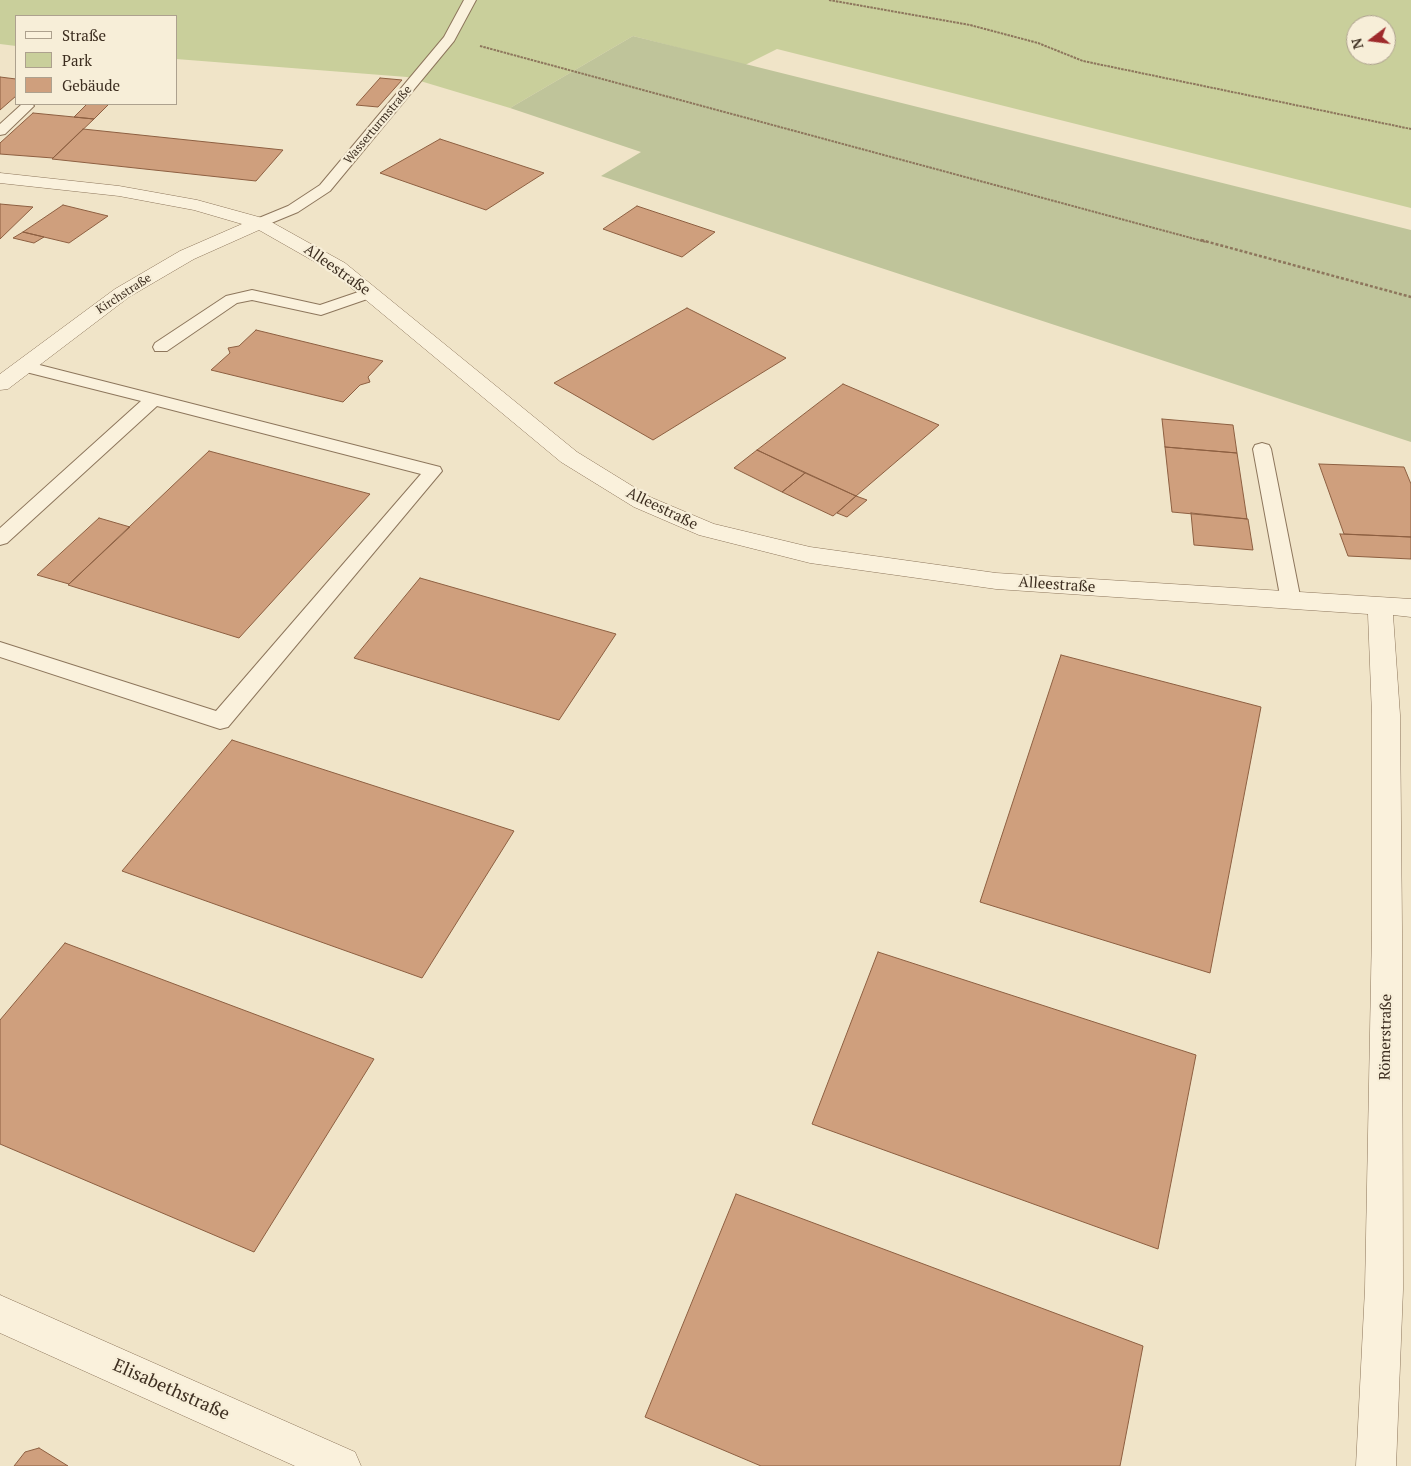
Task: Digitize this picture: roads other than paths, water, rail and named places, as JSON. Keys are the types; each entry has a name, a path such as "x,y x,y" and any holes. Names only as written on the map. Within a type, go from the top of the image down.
{"street":[{"name":"Alleestraße","path":"0,178 119,191 196,205 260,223 338,267 569,457 642,502 707,530 810,555 996,581 1396,608"},
{"name":"Kirchstraße","path":"0,384 122,294 187,255 260,223"},
{"name":"Römerstraße","path":"1376,1466 1384,1289 1387,940 1386,715 1396,608"},
{"name":"Elisabethstraße","path":"0,1314 341,1466"}],"lane":[{"name":"Wasserturmstraße","path":"260,223 292,209 325,188 450,38 470,0"},
{"path":"0,131 27,106"},
{"path":"161,347 232,299 252,294 321,310 370,293"},
{"path":"0,649 220,721 433,471 24,366"},
{"path":"0,539 153,400"},
{"path":"1262,448 1291,601"}]}
